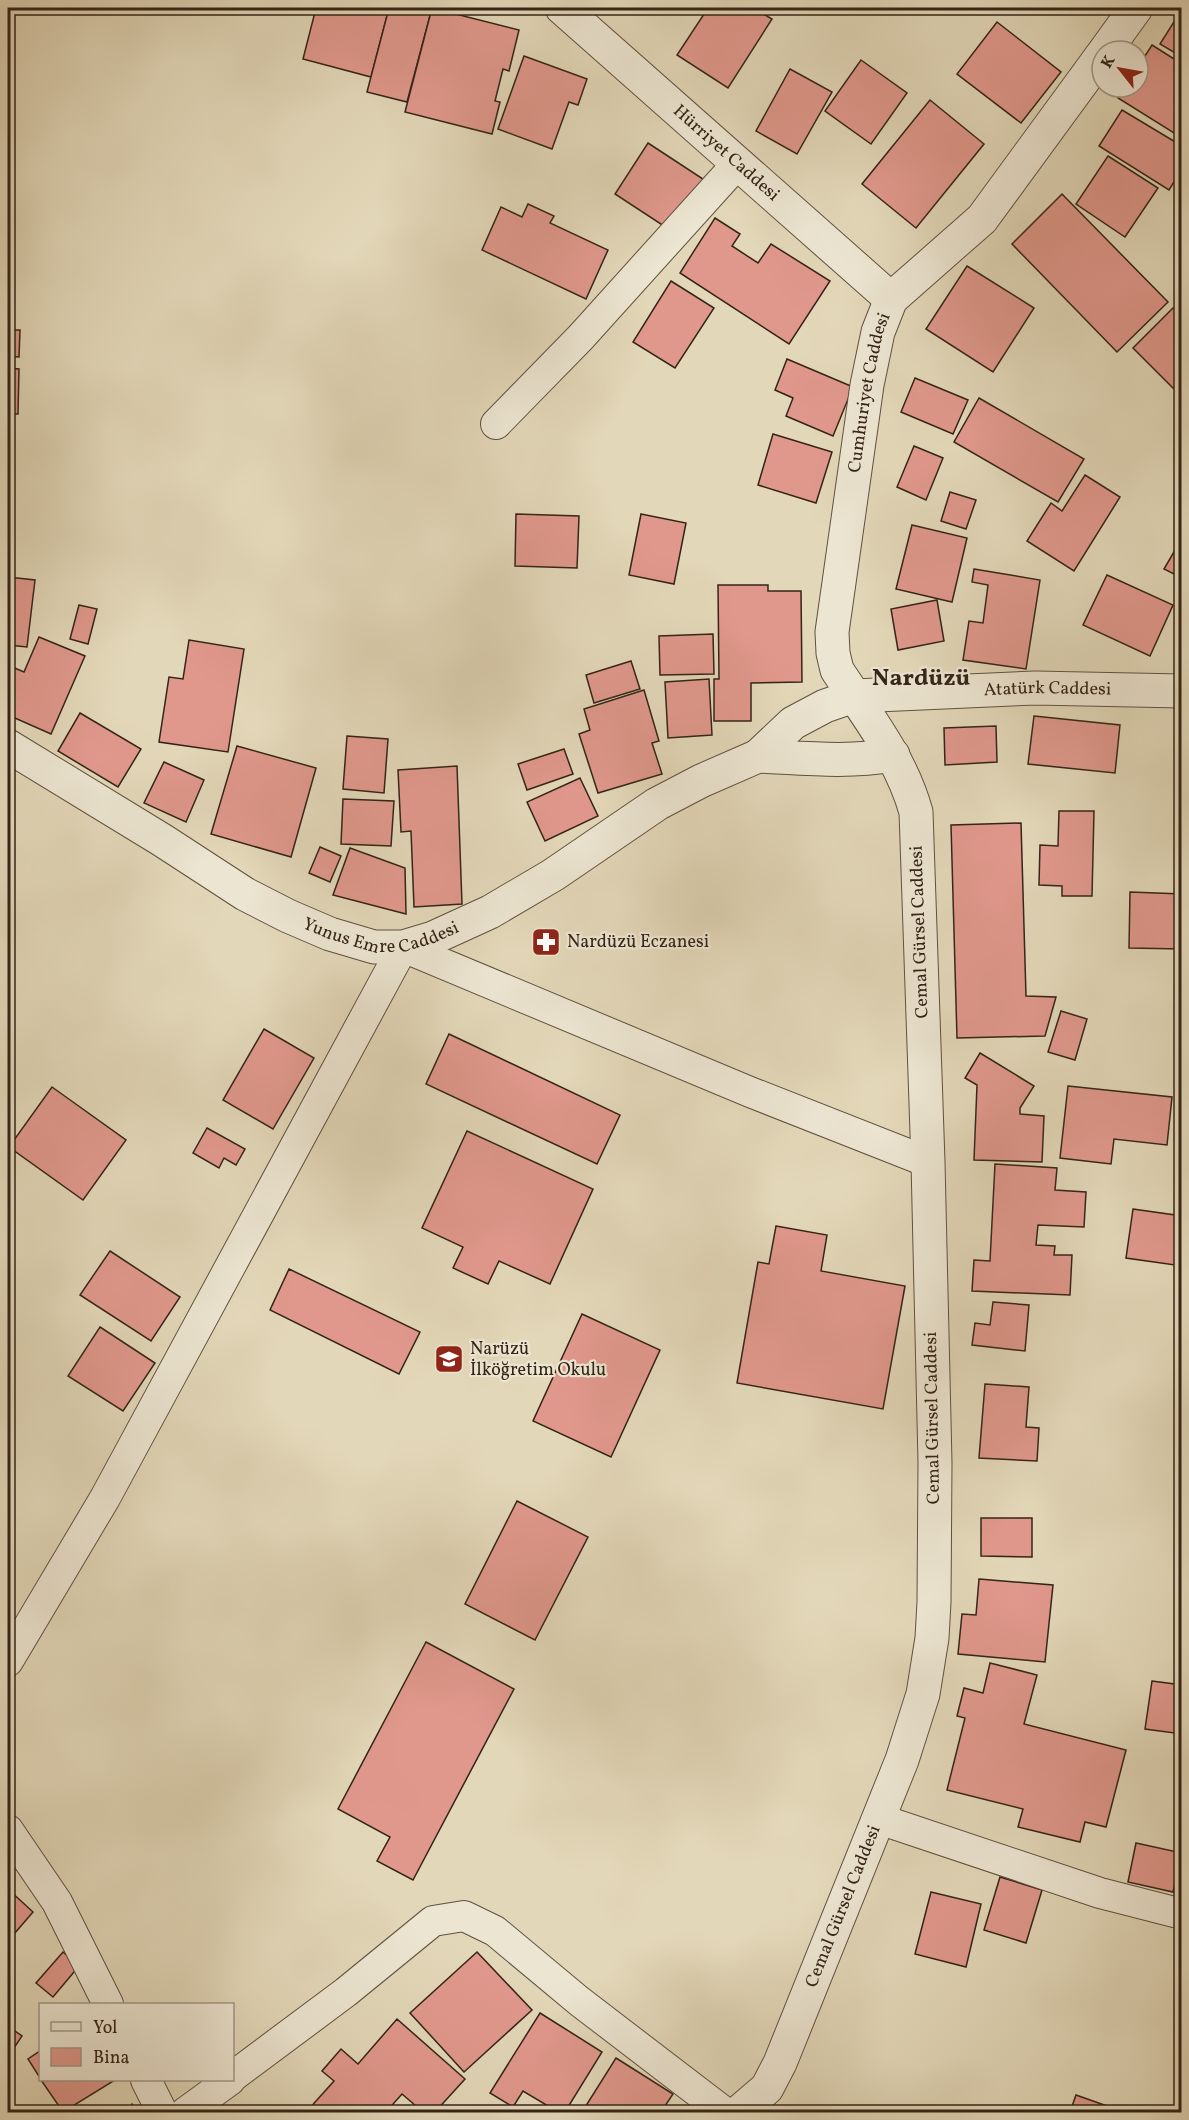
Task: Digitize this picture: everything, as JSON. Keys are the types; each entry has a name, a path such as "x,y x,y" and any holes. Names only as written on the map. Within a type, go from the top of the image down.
{"street":[{"name":"Hürriyet Caddesi","path":"562,8 891,299"},
{"path":"1114,39 1136,8"},
{"name":"Cumhuriyet Caddesi","path":"854,696 837,669 833,653 832,632 867,385 878,332 891,299 982,219 1090,72"},
{"path":"496,424 581,337 738,163"},
{"name":"Atatürk Caddesi","path":"758,756 793,723 825,706 854,696 1035,688 1182,691"},
{"name":"Cemal Gürsel Caddesi","path":"739,2112 767,2088 780,2063 902,1760 923,1694 932,1638 935,1463 928,1162 915,812 907,783 893,755 854,696"},
{"name":"Yunus Emre Caddesi","path":"8,746 162,840 245,894 288,916 330,934 374,947 403,948 433,938 490,912 553,875 657,804 701,781 758,756"},
{"path":"758,756 868,760 893,755"},
{"path":"8,1661 105,1498 403,948 750,1092 928,1162"},
{"path":"879,1819 1100,1893 1182,1914"},
{"path":"8,1830 57,1902 108,2003"},
{"path":"234,2076 346,1992 433,1921 464,1916 495,1931 579,2001 724,2112"},
{"path":"147,2081 162,2112"},
{"path":"186,2112 227,2081"}],"building":[{"path":"316,8 389,8 371,77 303,59"},
{"path":"389,8 432,8 407,102 367,92"},
{"path":"432,8 519,30 509,71 503,69 495,101 500,102 492,134 405,112"},
{"path":"708,8 753,8 772,19 728,88 677,55"},
{"path":"1182,9 1182,57 1160,44"},
{"path":"997,22 1061,72 1021,123 957,74"},
{"path":"1152,45 1182,64 1182,138 1120,99 1150,99 1150,48"},
{"path":"524,56 587,79 578,105 569,102 552,149 498,129"},
{"path":"861,60 907,93 871,144 825,111"},
{"path":"790,69 832,92 797,154 756,131"},
{"path":"930,100 984,144 916,228 862,184"},
{"path":"1122,110 1182,146 1182,169 1169,190 1099,146"},
{"path":"648,143 706,181 673,232 615,194"},
{"path":"1108,156 1158,188 1125,237 1076,204"},
{"path":"1062,194 1168,302 1117,352 1012,244"},
{"path":"528,204 554,216 550,223 608,250 586,299 482,250 501,207 522,217"},
{"path":"715,218 740,234 732,246 758,263 771,244 830,281 789,344 680,273"},
{"path":"967,266 1034,308 993,372 926,329"},
{"path":"671,281 714,308 675,368 633,342"},
{"path":"1173,308 1182,316 1182,390 1178,393 1133,348"},
{"path":"8,330 20,330 19,357 8,356"},
{"path":"787,359 853,387 833,436 786,416 793,398 775,390"},
{"path":"8,368 19,369 18,414 8,414"},
{"path":"915,378 968,400 953,434 901,412"},
{"path":"979,398 1084,459 1058,502 954,442"},
{"path":"773,434 832,452 816,503 758,485"},
{"path":"914,446 943,458 926,500 897,487"},
{"path":"1085,475 1120,497 1074,571 1027,541 1051,503 1062,511"},
{"path":"950,492 976,500 966,529 941,521"},
{"path":"516,514 579,516 577,568 515,566"},
{"path":"641,514 686,523 674,584 629,575"},
{"path":"912,525 967,538 952,602 896,589"},
{"path":"1182,538 1182,578 1164,569"},
{"path":"974,569 1040,580 1026,669 963,660 969,621 983,623 988,585 972,582"},
{"path":"1107,575 1173,605 1150,656 1083,625"},
{"path":"8,577 35,580 27,647 8,645"},
{"path":"718,585 768,585 768,591 801,591 802,682 751,683 751,721 714,721 714,679 719,679"},
{"path":"937,600 944,641 898,650 891,609"},
{"path":"79,605 97,609 88,644 70,639"},
{"path":"713,634 714,674 660,675 659,636"},
{"path":"39,637 85,656 51,734 8,715 8,671 10,666 24,672"},
{"path":"189,640 244,649 228,752 159,742 169,677 183,679"},
{"path":"631,661 640,689 594,703 586,675"},
{"path":"709,679 712,735 668,738 665,682"},
{"path":"644,690 659,741 652,743 662,774 598,793 579,734 590,730 584,709"},
{"path":"80,713 141,749 118,787 58,751"},
{"path":"1034,716 1120,725 1115,773 1028,764"},
{"path":"996,726 997,762 945,765 944,728"},
{"path":"347,736 388,739 384,793 343,789"},
{"path":"237,746 316,768 291,857 211,834"},
{"path":"564,749 573,774 527,790 518,764"},
{"path":"164,762 204,780 186,822 144,803"},
{"path":"457,766 462,904 414,907 411,831 401,832 398,770"},
{"path":"580,778 598,816 545,841 527,802"},
{"path":"343,799 394,801 391,846 341,844"},
{"path":"1059,811 1094,811 1092,896 1062,896 1062,886 1039,885 1040,845 1058,846"},
{"path":"1021,823 1026,996 1056,997 1045,1036 957,1038 951,825"},
{"path":"320,847 341,856 330,882 309,873"},
{"path":"350,848 405,868 406,914 333,895"},
{"path":"1130,892 1182,894 1182,949 1129,948"},
{"path":"1061,1011 1087,1019 1075,1060 1048,1052"},
{"path":"264,1029 314,1058 273,1129 223,1100"},
{"path":"449,1034 620,1115 597,1164 426,1084"},
{"path":"980,1053 1034,1086 1020,1108 1020,1114 1044,1116 1042,1162 974,1160 977,1085 965,1078"},
{"path":"1068,1086 1172,1097 1167,1145 1114,1139 1111,1164 1060,1158"},
{"path":"52,1087 126,1140 83,1200 9,1147"},
{"path":"207,1128 245,1149 236,1165 224,1158 219,1168 193,1153"},
{"path":"467,1131 593,1189 550,1284 499,1261 488,1284 453,1268 463,1247 422,1228"},
{"path":"995,1164 1057,1168 1055,1190 1086,1192 1084,1227 1038,1225 1036,1245 1055,1246 1054,1255 1072,1255 1070,1295 972,1291 974,1260 990,1261"},
{"path":"1133,1209 1182,1216 1182,1266 1126,1258"},
{"path":"776,1226 827,1235 821,1271 905,1286 883,1409 737,1383 758,1262 769,1264"},
{"path":"110,1251 180,1297 151,1341 80,1295"},
{"path":"289,1269 420,1332 399,1374 270,1310"},
{"path":"993,1302 1029,1305 1025,1351 972,1345 975,1323 990,1325"},
{"path":"582,1314 660,1350 611,1457 533,1421"},
{"path":"100,1327 155,1363 123,1411 68,1376"},
{"path":"985,1384 1029,1387 1026,1427 1039,1428 1037,1461 979,1458"},
{"path":"517,1501 588,1537 535,1640 465,1604"},
{"path":"981,1518 1032,1518 1032,1557 981,1556"},
{"path":"979,1579 1053,1585 1045,1662 958,1654 962,1614 976,1615"},
{"path":"426,1642 514,1689 413,1880 377,1861 390,1837 338,1809"},
{"path":"990,1663 1037,1675 1024,1724 1126,1750 1106,1827 1085,1822 1080,1842 1018,1827 1023,1809 947,1790 965,1718 957,1716 964,1688 983,1693"},
{"path":"1152,1681 1182,1685 1182,1734 1145,1729"},
{"path":"1136,1843 1182,1853 1173,1892 1128,1882"},
{"path":"1000,1877 1042,1890 1026,1943 984,1930"},
{"path":"8,1889 33,1912 8,1941"},
{"path":"931,1892 981,1904 966,1967 915,1954"},
{"path":"63,1952 79,1966 53,1997 36,1983"},
{"path":"477,1952 532,2010 464,2072 410,2013"},
{"path":"540,2013 602,2052 565,2112 558,2112 523,2091 513,2107 490,2093"},
{"path":"397,2019 465,2079 435,2112 423,2112 402,2094 386,2112 307,2111 334,2081 322,2071 341,2049 358,2064"},
{"path":"8,2026 22,2036 8,2057"},
{"path":"39,2052 39,2076 28,2059"},
{"path":"616,2058 673,2094 661,2112 582,2112"},
{"path":"42,2081 113,2081 63,2112"},
{"path":"1076,2095 1124,2112 1070,2112"},
{"path":"132,2104 137,2112 126,2112"}],"place":[{"name":"Nardüzü Eczanesi","path":"546,942"},
{"name":"Narüzü İlköğretim Okulu","path":"449,1359"}],"district":[{"name":"Nardüzü","path":"921,679"}]}
